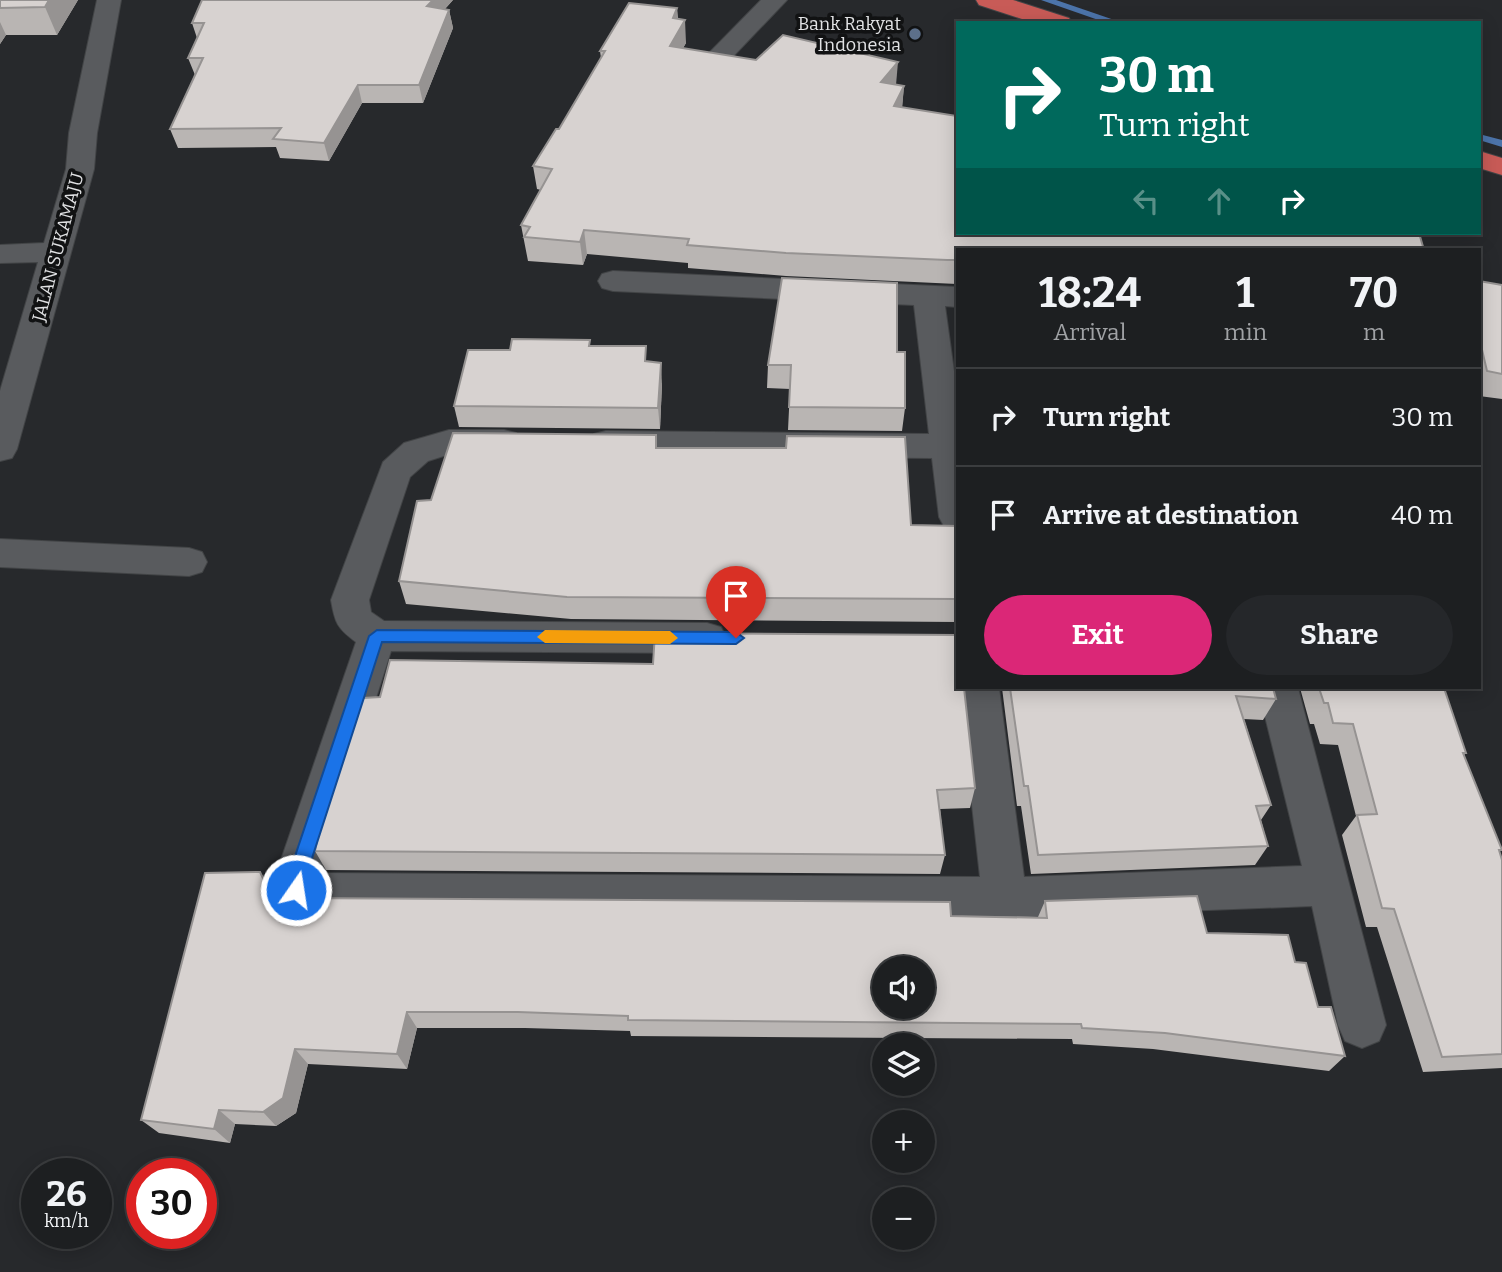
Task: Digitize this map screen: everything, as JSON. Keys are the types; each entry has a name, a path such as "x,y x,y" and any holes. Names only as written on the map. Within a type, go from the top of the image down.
{"highway":[{"path":"988,0 1054,21"},
{"path":"1481,160 1502,167"}],"street":[{"name":"JALAN SUKAMAJU","path":"0,449 80,169 83,133 110,0"},
{"path":"715,61 775,0"},
{"path":"0,254 57,252"},
{"path":"613,281 943,296 956,499"},
{"path":"532,443 449,442 416,452 395,471 349,600 354,620 377,636 736,638"},
{"path":"574,443 953,446"},
{"path":"0,553 189,562"},
{"path":"377,636 295,883 296,890 301,892 1005,898 1329,885"},
{"path":"979,689 1005,898"},
{"path":"1278,689 1362,1025"}],"building":[{"path":"0,0 49,0 45,7 0,8"},
{"path":"202,0 433,0 427,6 449,10 419,85 358,85 324,143 273,139 281,128 170,129 203,58 188,58 204,23 192,23"},
{"path":"629,3 677,8 673,18 685,20 670,46 756,60 783,35 898,62 881,82 904,86 894,106 956,116 956,235 1420,235 1423,248 956,248 956,260 947,260 786,253 687,245 689,239 584,230 580,242 524,237 530,227 521,225 552,169 533,166 556,129 559,129 605,51 600,51"},
{"path":"782,278 897,283 897,352 905,352 905,408 789,407 791,365 768,365"},
{"path":"1481,281 1502,285 1502,374 1487,371 1481,346"},
{"path":"512,339 590,340 589,346 646,346 645,361 661,363 658,408 454,406 468,350 510,350"},
{"path":"453,433 656,435 656,448 786,448 787,436 905,437 911,525 956,526 956,599 567,597 399,581 417,501 431,500"},
{"path":"655,633 956,635 956,689 964,689 975,788 937,790 945,855 315,851 319,830 363,698 380,697 390,660 653,664"},
{"path":"1010,689 1273,689 1276,699 1236,696 1271,805 1256,806 1268,846 1038,855 1028,786 1024,786"},
{"path":"1319,689 1444,689 1466,753 1463,753 1502,850 1499,850 1502,860 1502,1054 1442,1057 1394,909 1382,908 1357,815 1377,814 1353,724 1333,723 1328,703 1324,703"},
{"path":"260,872 267,887 289,898 950,902 951,916 1047,918 1045,901 1197,896 1207,933 1288,935 1295,962 1306,963 1318,1007 1331,1007 1345,1056 1165,1033 1082,1028 1081,1024 628,1020 628,1016 518,1012 407,1012 397,1054 295,1049 283,1098 263,1112 219,1110 214,1129 141,1120 205,873"}],"waterway":[{"path":"1046,0 1112,21"},
{"path":"1481,137 1502,144"}],"slow traffic":[{"path":"545,637 670,638"}],"place":[{"name":"Bank Rakyat Indonesia","path":"915,34"}],"route":[{"path":"296,890 295,883 377,636 736,638"}]}
